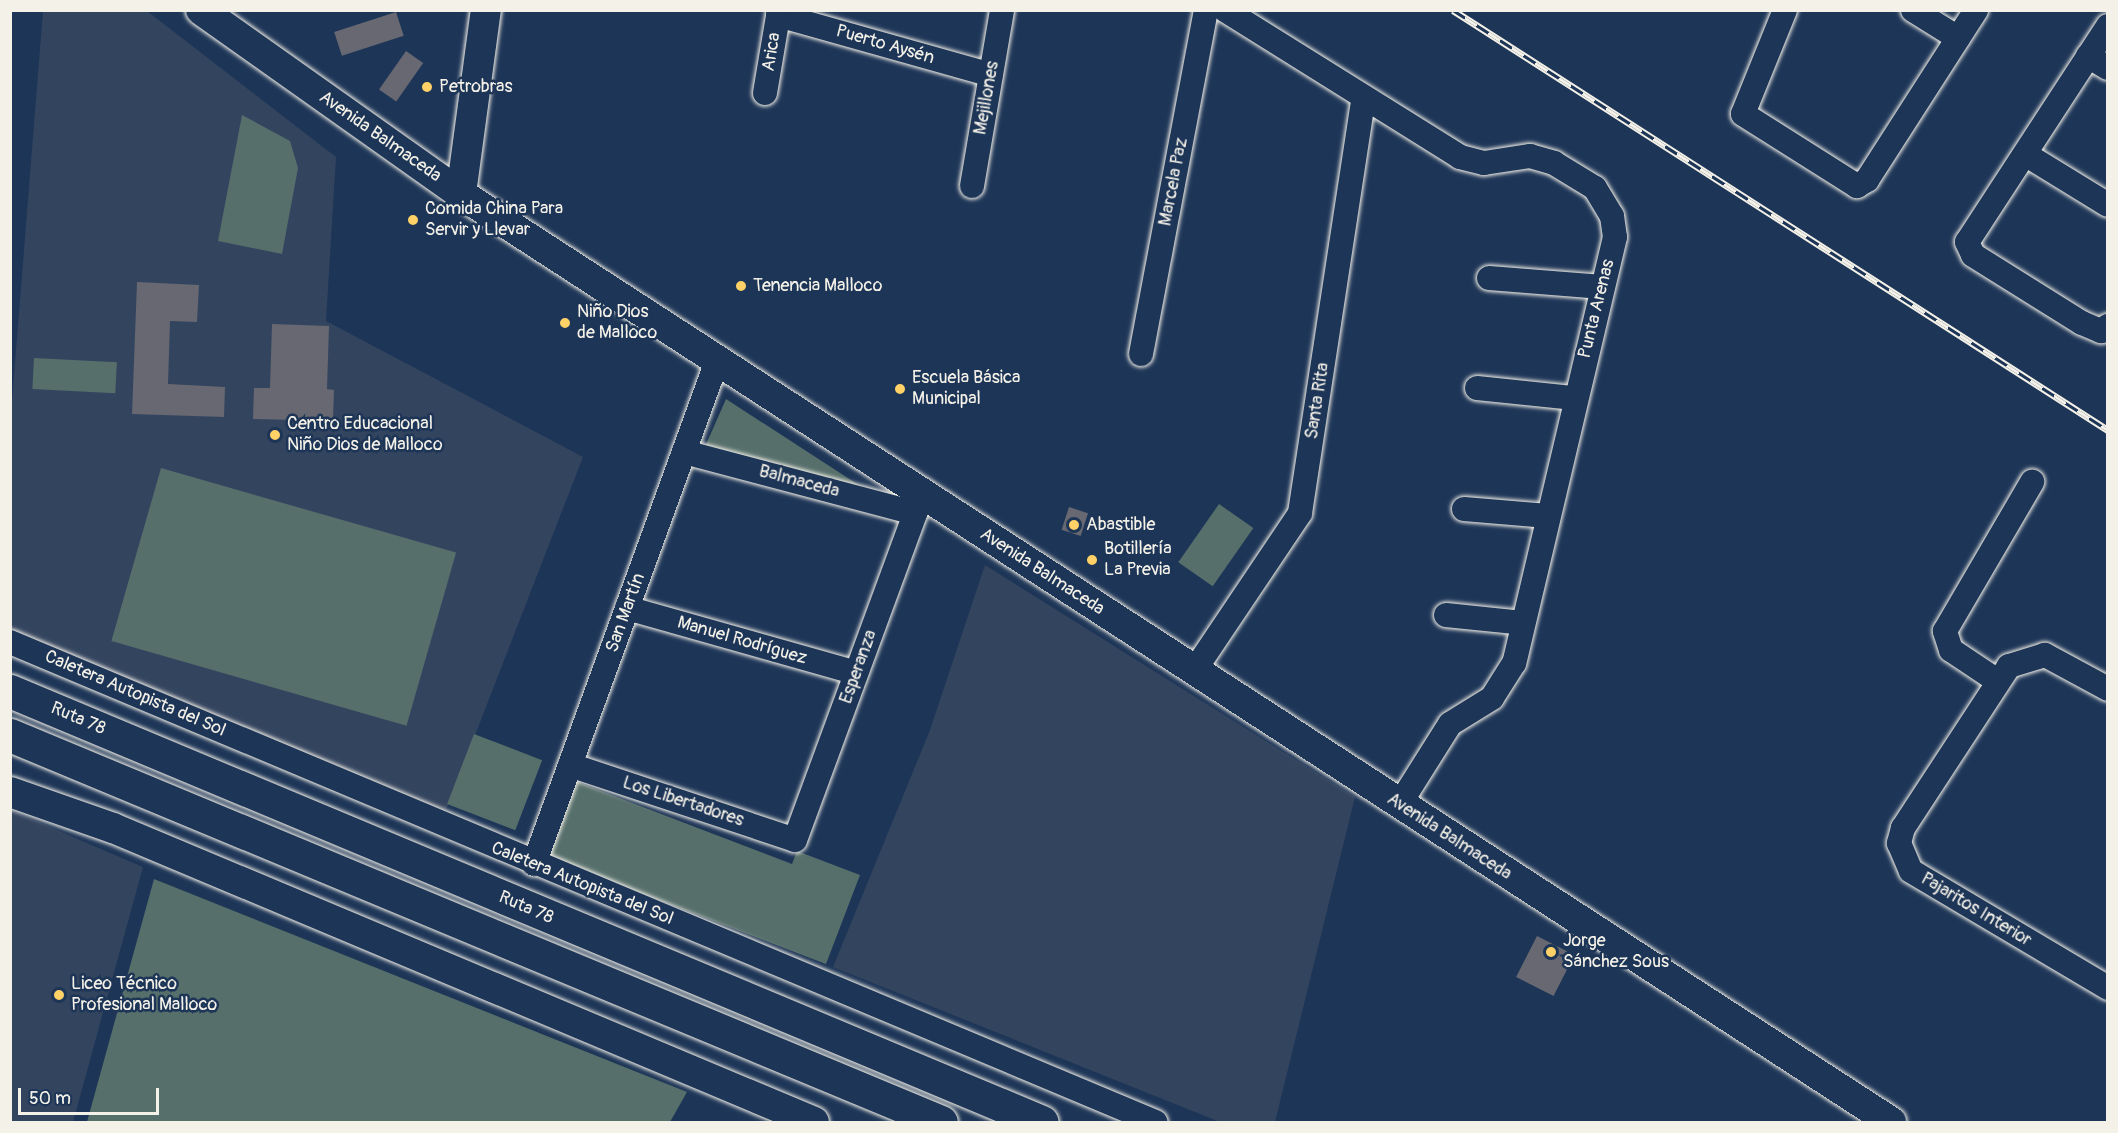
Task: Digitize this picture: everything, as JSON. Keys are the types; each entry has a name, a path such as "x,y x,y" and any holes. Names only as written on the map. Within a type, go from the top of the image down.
{"highway":[{"name":"Ruta 78","path":"10,692 1042,1122"},
{"path":"10,735 941,1122"}],"main road":[{"name":"Avenida Balmaceda","path":"201,10 461,194 717,361 918,503 1194,671 1891,1122"},
{"path":"461,194 486,10"},
{"path":"10,792 113,828 796,1119"}],"street":[{"name":"Mejillones","path":"972,186 1002,10"},
{"name":"Marcela Paz","path":"1141,354 1206,10"},
{"name":"Punta Arenas","path":"1225,10 1363,99 1460,157 1484,163 1530,156 1595,188 1612,216 1615,237 1574,398 1508,679 1492,698 1450,724 1399,805"},
{"path":"1785,10 1743,114 1857,186 1867,180 1976,10"},
{"path":"1913,10 1958,38"},
{"name":"Puerto Aysén","path":"778,13 991,75"},
{"name":"Arica","path":"765,93 778,13"},
{"path":"2108,26 2098,62 2025,154 1967,242 1973,255 2082,323 2101,331 2108,326"},
{"name":"Santa Rita","path":"1194,671 1300,513 1363,99"},
{"path":"2025,154 2108,205"},
{"path":"1489,278 1603,287"},
{"name":"San Martín","path":"534,864 717,361"},
{"path":"1477,388 1574,398"},
{"name":"Balmaceda","path":"684,452 918,503"},
{"path":"1996,680 1951,650 1945,631 2032,482"},
{"name":"Esperanza","path":"795,840 918,503"},
{"path":"1464,509 1548,516"},
{"name":"Manuel Rodríguez","path":"627,608 856,673"},
{"path":"1446,615 1523,623"},
{"name":"Caletera Autopista del Sol","path":"10,642 534,864 1155,1122"},
{"name":"Pajaritos Interior","path":"2108,689 2045,655 2024,658 1996,680 1903,828 1902,858 1911,871 2108,988"},
{"name":"Los Libertadores","path":"570,765 795,840"}],"shaded area":[{"name":"Centro Educacional Niño Dios de Malloco","path":"43,11 147,11 336,157 326,321 583,457 439,828 11,643 11,413"},
{"path":"985,565 1355,797 1275,1122 1220,1122 833,967 930,730"},
{"name":"Liceo Técnico Profesional Malloco","path":"10,810 143,867 73,1122 11,1122"}],"green space":[{"path":"242,115 290,141 298,168 282,254 218,241"},
{"path":"34,358 117,362 115,393 32,389"},
{"path":"726,399 874,495 704,449"},
{"path":"161,468 456,553 406,726 111,641"},
{"path":"1219,504 1253,528 1213,586 1178,562"},
{"path":"474,734 542,760 515,830 447,804"},
{"path":"572,780 792,864 797,851 860,875 826,964 544,856"},
{"path":"154,879 687,1092 670,1122 87,1122"}],"building":[{"path":"396,12 404,36 342,56 334,32"},
{"path":"406,51 423,63 396,102 379,90"},
{"path":"137,282 199,285 197,322 170,321 168,384 225,387 224,417 132,414"},
{"path":"272,324 329,326 327,389 334,390 333,421 253,419 254,388 270,388"},
{"path":"1069,507 1088,513 1081,536 1062,530"},
{"path":"1537,936 1574,955 1554,996 1516,977"}],"railway":[{"path":"1453,10 2108,430"}],"place":[{"name":"Petrobras","path":"427,87"},
{"name":"Comida China Para Servir y Llevar","path":"413,220"},
{"name":"Tenencia Malloco","path":"741,286"},
{"name":"Niño Dios de Malloco","path":"565,323"},
{"name":"Escuela Básica Municipal","path":"900,389"},
{"name":"Centro Educacional Niño Dios de Malloco","path":"275,435"},
{"name":"Abastible","path":"1074,525"},
{"name":"Botillería La Previa","path":"1092,560"},
{"name":"Jorge Sánchez Sous","path":"1551,952"},
{"name":"Liceo Técnico Profesional Malloco","path":"59,995"}]}
